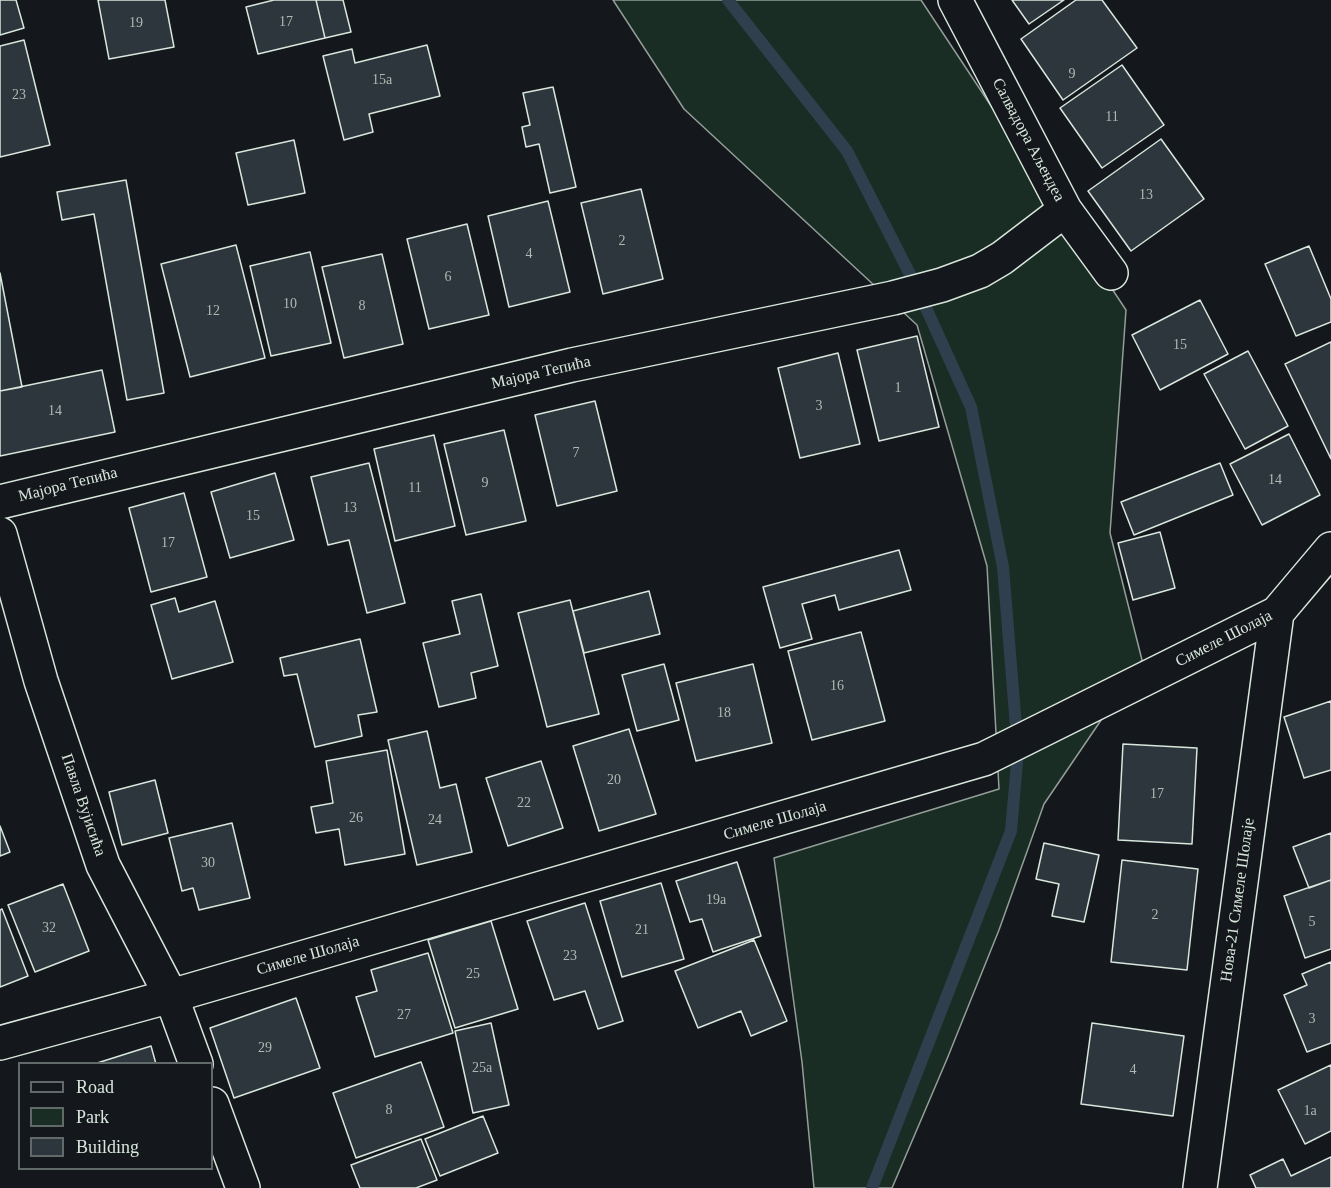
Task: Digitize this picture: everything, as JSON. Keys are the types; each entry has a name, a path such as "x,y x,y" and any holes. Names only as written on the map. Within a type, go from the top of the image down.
{"street":[{"name":"Салвадора Аљендеа","path":"955,0 1065,210 1111,273"},
{"name":"Мајора Тепића","path":"0,502 572,365 893,298 942,285 980,271 1002,258 1065,210"},
{"name":"Павла Вујисића","path":"0,534 41,681 103,865 171,996 195,1062"},
{"name":"Симеле Шолаја","path":"0,1043 171,996 984,759 1277,613 1331,549"},
{"name":"Нова-21 Симеле Шолаје","path":"1200,1188 1277,613"},
{"path":"213,1107 243,1188"}],"green space":[{"path":"613,0 921,0 1126,310 1110,533 1142,660 1044,804 999,930 892,1188 814,1188 802,1062 774,858 999,789 987,566 917,325 684,109"}],"building":[{"path":"0,0 16,0 24,28 0,35"},
{"path":"98,0 165,0 174,47 109,59"},
{"path":"274,0 316,0 325,38 258,54 246,7"},
{"path":"316,0 343,0 351,32 325,38"},
{"path":"1012,0 1064,0 1029,24"},
{"path":"1076,0 1102,0 1137,48 1063,100 1021,39"},
{"path":"24,40 50,145 0,157 0,46"},
{"path":"427,45 440,96 369,114 373,132 344,140 323,56 352,49 355,63"},
{"path":"1122,65 1164,125 1102,168 1060,108"},
{"path":"553,87 576,187 550,193 539,144 526,147 522,127 530,125 523,93"},
{"path":"1161,139 1204,199 1131,251 1088,191"},
{"path":"294,140 305,193 248,205 236,153"},
{"path":"126,180 164,393 127,400 94,214 62,220 57,192"},
{"path":"641,189 663,279 603,294 581,203"},
{"path":"548,201 570,292 509,307 488,216"},
{"path":"467,224 489,315 429,329 407,239"},
{"path":"236,245 265,358 190,377 161,264"},
{"path":"1309,246 1331,299 1331,322 1296,336 1265,264"},
{"path":"310,252 331,343 271,356 250,266"},
{"path":"382,254 403,344 344,358 322,267"},
{"path":"0,273 22,387 0,391"},
{"path":"1200,300 1228,354 1160,390 1132,335"},
{"path":"917,336 939,427 879,441 857,350"},
{"path":"1331,342 1331,459 1285,364"},
{"path":"1248,351 1288,426 1245,449 1204,374"},
{"path":"838,353 860,444 800,458 778,368"},
{"path":"102,370 115,432 0,456 0,391"},
{"path":"595,401 617,491 557,506 535,415"},
{"path":"504,430 526,521 466,535 444,444"},
{"path":"1289,434 1320,495 1262,525 1230,464"},
{"path":"434,435 455,526 395,541 374,449"},
{"path":"369,463 405,603 367,613 349,540 328,545 311,477"},
{"path":"1220,463 1233,495 1134,535 1121,502"},
{"path":"275,473 294,540 230,558 211,492"},
{"path":"184,493 207,577 151,592 129,508"},
{"path":"1160,532 1175,588 1133,600 1118,543"},
{"path":"899,550 911,590 839,610 835,595 802,604 812,639 780,648 763,587"},
{"path":"649,591 660,634 584,653 573,611"},
{"path":"481,594 498,666 471,673 476,698 439,707 423,643 460,634 452,601"},
{"path":"175,598 179,612 215,601 233,662 172,679 151,605"},
{"path":"570,600 599,714 547,727 518,613"},
{"path":"861,632 885,721 812,740 788,651"},
{"path":"360,639 377,712 358,715 362,736 315,747 297,674 284,676 280,658"},
{"path":"664,664 679,720 637,731 622,675"},
{"path":"753,664 772,743 696,761 676,683"},
{"path":"1331,701 1331,770 1304,778 1284,717"},
{"path":"629,729 656,814 599,831 573,746"},
{"path":"427,731 440,788 456,784 472,852 417,865 388,740"},
{"path":"1123,744 1197,748 1192,844 1118,840"},
{"path":"387,750 405,854 345,865 339,829 316,833 311,807 333,803 326,761"},
{"path":"541,761 563,828 508,846 486,778"},
{"path":"155,780 168,833 122,845 109,792"},
{"path":"232,823 250,898 199,910 193,888 182,891 169,838"},
{"path":"0,826 10,852 0,856"},
{"path":"1331,833 1331,880 1309,888 1293,847"},
{"path":"1044,843 1099,855 1084,922 1052,916 1059,884 1036,879"},
{"path":"1122,860 1198,869 1187,970 1111,962"},
{"path":"737,862 761,936 713,952 702,919 690,922 676,881"},
{"path":"1331,880 1331,949 1305,958 1284,896"},
{"path":"661,883 684,959 622,977 600,901"},
{"path":"63,884 89,951 35,972 8,905"},
{"path":"585,903 623,1021 598,1029 585,991 554,1000 527,921"},
{"path":"2,909 28,976 0,987 0,910"},
{"path":"491,921 518,1009 455,1028 428,940"},
{"path":"754,940 787,1021 751,1036 741,1011 698,1028 675,971"},
{"path":"428,953 453,1033 375,1057 356,997 377,991 371,970"},
{"path":"1331,962 1331,1043 1307,1052 1284,995 1307,985 1302,974"},
{"path":"296,998 320,1068 234,1098 210,1028"},
{"path":"491,1023 509,1105 473,1113 455,1031"},
{"path":"1092,1023 1184,1036 1173,1116 1081,1104"},
{"path":"151,1046 155,1062 100,1062"},
{"path":"421,1062 444,1127 356,1158 333,1093"},
{"path":"1331,1065 1331,1131 1305,1144 1278,1090"},
{"path":"483,1116 498,1153 440,1176 425,1139"},
{"path":"421,1139 437,1180 416,1188 360,1188 351,1165"},
{"path":"1331,1157 1331,1188 1256,1188 1250,1175 1283,1159 1291,1176"}],"waterway":[{"path":"728,0 847,151 916,286 971,407 1003,567 1018,751 1011,831 872,1188"}]}
